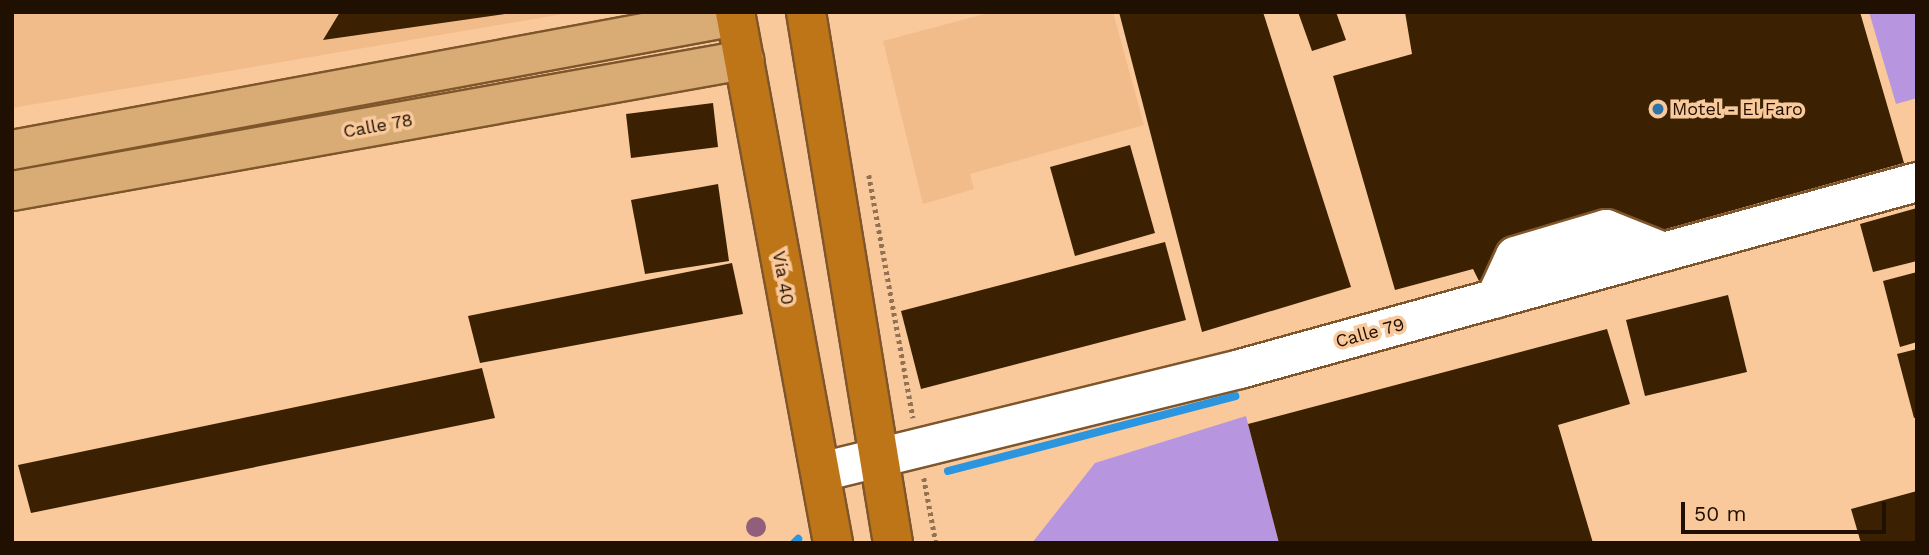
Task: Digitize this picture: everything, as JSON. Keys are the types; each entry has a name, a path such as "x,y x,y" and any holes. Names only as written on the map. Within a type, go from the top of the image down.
{"highway":[{"path":"806,12 893,543"},
{"name":"Vía 40","path":"736,14 833,543"}],"main road":[{"path":"12,150 736,14"},
{"name":"Calle 78","path":"12,191 744,60"}],"street":[{"name":"Calle 79","path":"821,472 877,455 918,447 1495,299 1917,182"},
{"path":"1495,299 1512,248 1603,221 1664,252"}],"path":[{"path":"866,162 936,543"}],"shaded area":[{"path":"12,12 575,12 12,108"},
{"path":"992,12 1113,12 1144,125 970,174 974,189 923,204 883,41"},
{"path":"1869,12 1917,12 1917,98 1896,104"},
{"path":"1246,416 1279,543 1032,543 1095,463"}],"building":[{"path":"340,12 505,12 505,14 323,40"},
{"path":"1119,12 1263,12 1351,287 1202,332"},
{"path":"1298,12 1336,12 1346,40 1312,51"},
{"name":"Motel - El Faro","path":"1405,12 1860,12 1904,163 1637,237 1510,243 1496,247 1497,273 1479,281 1473,269 1395,290 1333,76 1412,54"},
{"path":"713,103 718,147 631,158 626,114"},
{"path":"1130,145 1155,233 1075,256 1050,167"},
{"path":"718,184 729,261 645,274 631,200"},
{"path":"1917,208 1917,261 1873,272 1860,224"},
{"path":"1165,242 1186,320 921,389 901,311"},
{"path":"732,263 743,314 480,363 468,316"},
{"path":"1917,272 1917,342 1900,347 1883,281"},
{"path":"1728,295 1747,372 1645,396 1626,320"},
{"path":"1607,329 1630,404 1558,425 1593,543 1279,543 1248,424"},
{"path":"1917,349 1917,417 1914,418 1897,354"},
{"path":"482,368 495,418 31,513 18,465"},
{"path":"1917,491 1917,543 1861,543 1851,509"}],"waterway":[{"path":"948,471 1235,396"},
{"path":"794,543 798,539"}],"place":[{"name":"Motel - El Faro","path":"1658,109"}]}
